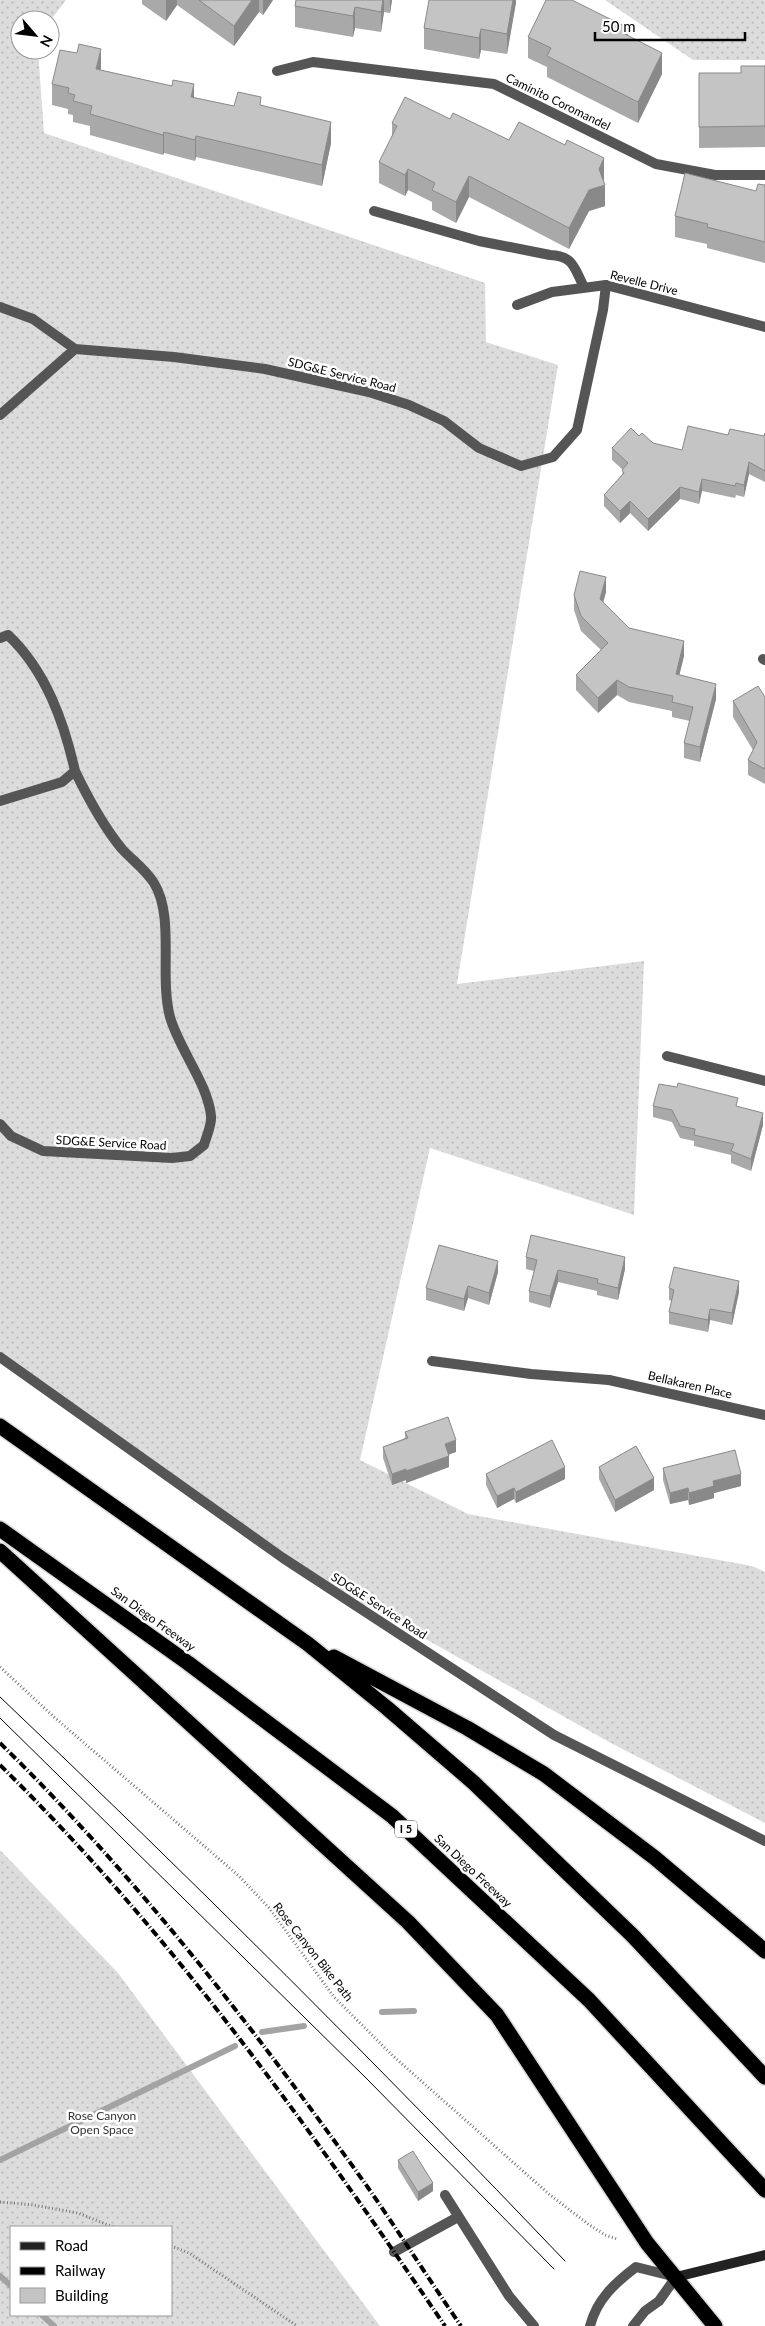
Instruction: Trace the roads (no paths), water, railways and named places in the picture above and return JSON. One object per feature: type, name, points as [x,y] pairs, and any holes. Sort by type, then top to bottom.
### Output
[{"type":"highway","points":[[0,1426],[308,1644],[387,1708],[481,1790],[634,1936],[765,2077]]},
{"type":"highway","name":"San Diego Freeway","points":[[0,1529],[188,1662],[392,1816],[589,2000],[763,2188]]},
{"type":"highway","points":[[0,1552],[408,1922],[497,2015],[648,2243],[715,2326]]},
{"type":"highway","points":[[308,1644],[387,1683],[544,1774],[655,1858],[765,1951]]},
{"type":"main road","points":[[676,2277],[765,2255]]},
{"type":"street","name":"Caminito Coromandel","points":[[277,71],[313,62],[494,84],[656,164],[715,175],[765,176]]},
{"type":"street","points":[[374,211],[479,241],[550,256],[562,256],[571,260],[584,287]]},
{"type":"street","name":"Revelle Drive","points":[[517,305],[552,292],[606,285],[765,327]]},
{"type":"street","name":"SDG&E Service Road","points":[[75,349],[174,357],[265,369],[369,392],[409,405],[444,421],[479,448],[522,466],[553,457],[577,430],[603,310],[606,285]]},
{"type":"street","points":[[0,307],[33,319],[75,349],[0,415]]},
{"type":"street","name":"SDG&E Service Road","points":[[0,627],[4,637],[38,670],[65,729],[75,771],[91,804],[121,848],[154,882],[165,914],[164,987],[171,1018],[186,1057],[199,1080],[211,1117],[204,1145],[190,1156],[172,1158],[43,1151],[11,1136],[0,1124]]},
{"type":"street","points":[[0,801],[62,782],[75,771]]},
{"type":"street","points":[[667,1056],[765,1081]]},
{"type":"street","name":"SDG&E Service Road","points":[[0,1357],[283,1558],[554,1735],[765,1841]]},
{"type":"street","name":"Bellakaren Place","points":[[432,1361],[530,1374],[608,1380],[765,1415]]},
{"type":"street","points":[[445,2195],[509,2296],[534,2326]]},
{"type":"street","points":[[394,2252],[458,2217]]},
{"type":"street","points":[[590,2326],[604,2295],[615,2283],[636,2267],[676,2277],[659,2301],[645,2311],[633,2326]]},
{"type":"waterway","points":[[382,2012],[414,2011]]},
{"type":"waterway","points":[[262,2032],[304,2026]]},
{"type":"waterway","points":[[0,2160],[235,2046]]},
{"type":"waterway","points":[[0,2276],[10,2285]]},
{"type":"waterway","points":[[43,2316],[54,2326]]},
{"type":"tram line","points":[[0,1697],[144,1835],[286,1976],[565,2261]]},
{"type":"tram line","points":[[0,1718],[366,2078],[554,2269]]},
{"type":"railway","points":[[0,1743],[99,1846],[146,1899],[236,2010],[364,2182],[461,2326]]},
{"type":"railway","points":[[0,1765],[123,1896],[181,1965],[290,2106],[445,2326]]},
{"type":"park label","name":"Rose Canyon Open Space","points":[[102,2123]]}]
